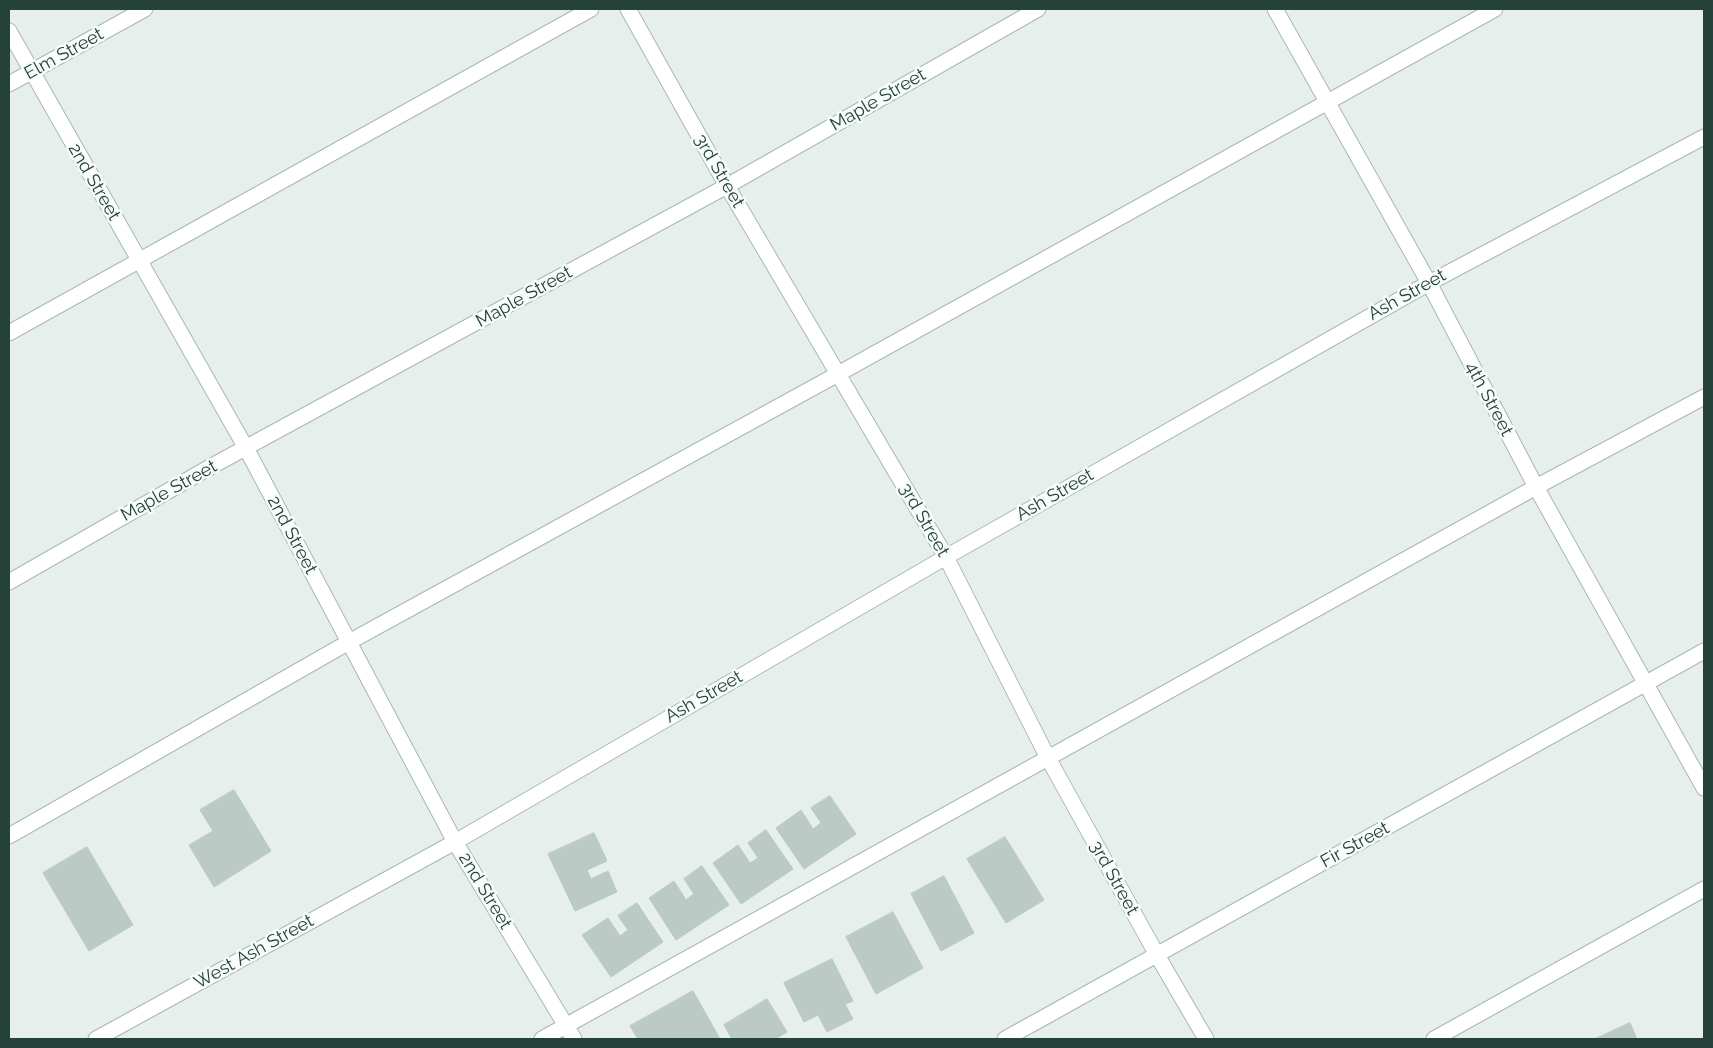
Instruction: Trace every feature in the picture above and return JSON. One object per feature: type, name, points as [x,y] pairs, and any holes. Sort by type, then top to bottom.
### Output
[{"type":"street","name":"Elm Street","points":[[9,84],[145,9]]},
{"type":"street","points":[[9,333],[591,9]]},
{"type":"street","name":"3rd Street","points":[[628,9],[727,186],[946,556],[1048,758],[1157,955],[1206,1039]]},
{"type":"street","name":"Maple Street","points":[[9,582],[246,448],[727,186],[1038,9]]},
{"type":"street","name":"4th Street","points":[[1275,9],[1429,283],[1536,487],[1704,788]]},
{"type":"street","points":[[9,836],[349,642],[838,374],[1495,9]]},
{"type":"street","name":"2nd Street","points":[[9,31],[246,448],[455,842],[574,1039]]},
{"type":"street","name":"Ash Street","points":[[412,865],[455,842],[946,556],[1429,283],[1704,137]]},
{"type":"street","points":[[542,1039],[1536,487],[1704,397]]},
{"type":"street","name":"Fir Street","points":[[1005,1039],[1704,651]]},
{"type":"street","name":"West Ash Street","points":[[96,1039],[412,865]]},
{"type":"street","points":[[1434,1039],[1704,888]]},
{"type":"building","points":[[234,790],[271,851],[214,887],[189,845],[213,831],[200,810]]},
{"type":"building","points":[[830,796],[856,834],[804,869],[776,828],[801,810],[813,829],[821,823],[811,808]]},
{"type":"building","points":[[766,830],[793,869],[741,904],[713,863],[738,845],[750,863],[758,858],[748,843]]},
{"type":"building","points":[[594,833],[607,861],[587,870],[591,879],[608,871],[617,892],[575,911],[548,854]]},
{"type":"building","points":[[1005,837],[1044,900],[1006,923],[967,859]]},
{"type":"building","points":[[87,847],[133,925],[89,951],[43,873]]},
{"type":"building","points":[[702,866],[729,905],[676,940],[649,898],[674,881],[686,900],[694,894],[684,879]]},
{"type":"building","points":[[944,876],[974,933],[941,951],[911,894]]},
{"type":"building","points":[[637,903],[663,942],[611,977],[582,935],[608,918],[620,936],[628,930],[618,916]]},
{"type":"building","points":[[893,912],[923,968],[876,994],[846,937]]},
{"type":"building","points":[[832,959],[853,1001],[845,1004],[853,1019],[827,1032],[818,1015],[804,1022],[784,983]]},
{"type":"building","points":[[693,991],[720,1039],[638,1039],[630,1026]]},
{"type":"building","points":[[767,999],[787,1032],[775,1039],[732,1039],[724,1025]]},
{"type":"building","points":[[1630,1023],[1637,1039],[1595,1039]]}]
